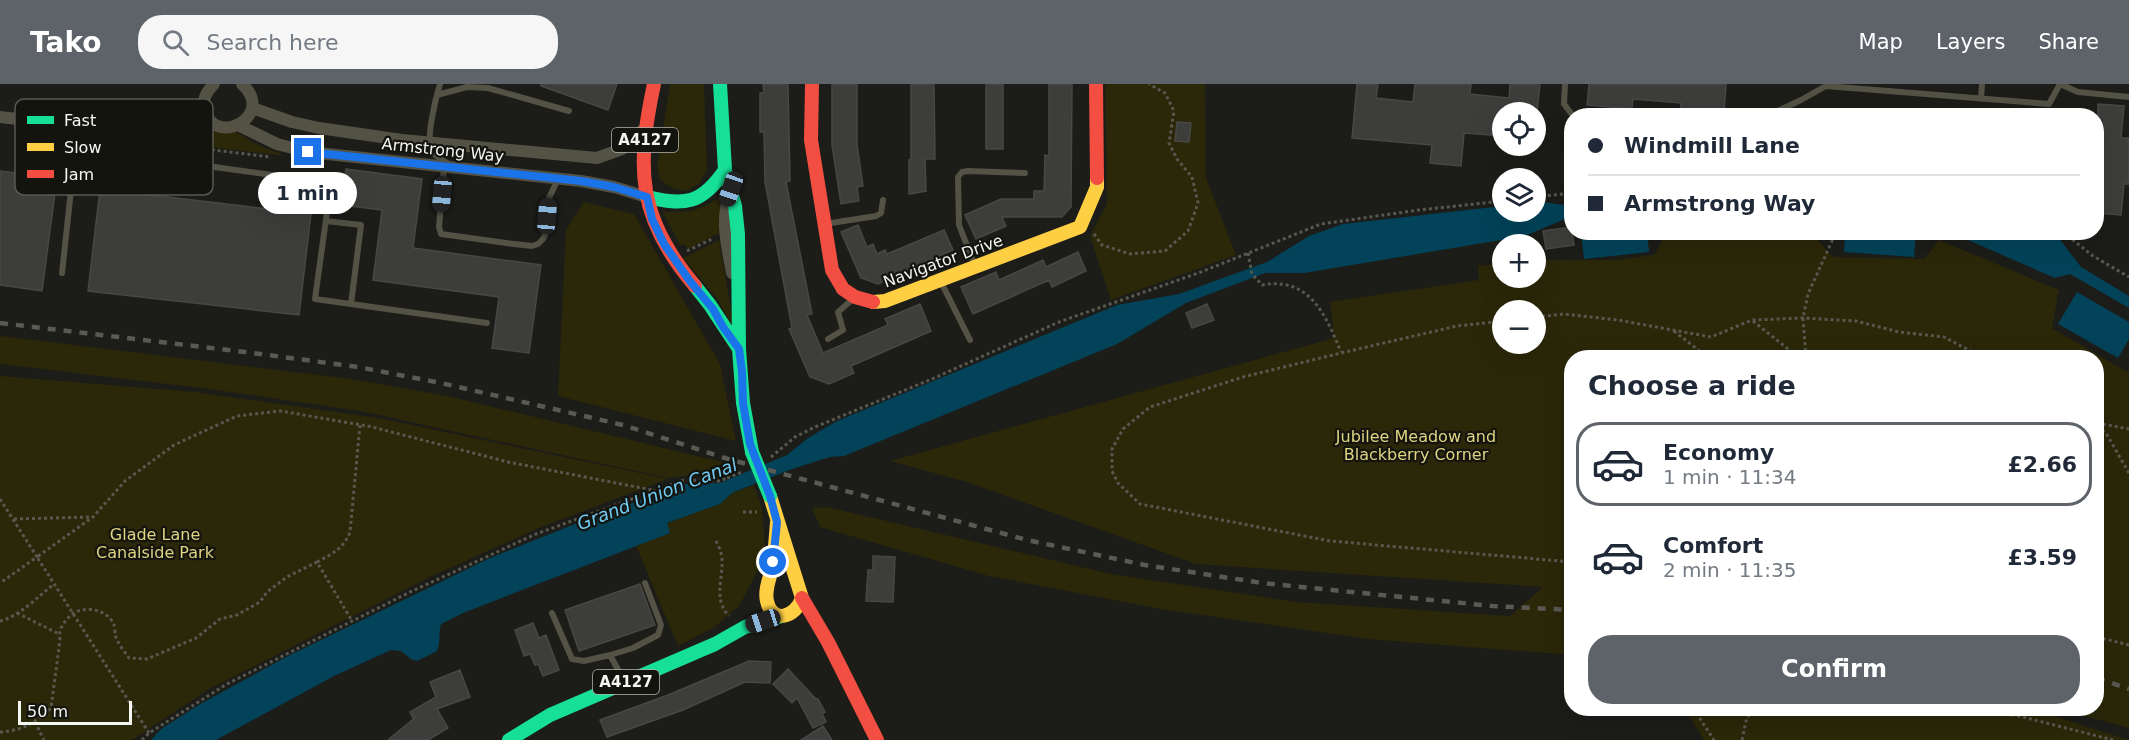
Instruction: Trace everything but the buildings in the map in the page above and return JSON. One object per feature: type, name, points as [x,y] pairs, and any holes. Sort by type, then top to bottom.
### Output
[{"type":"main road","name":"A4127","points":[[654,84],[645,128],[644,180],[652,219],[667,249],[709,303],[739,349]]},
{"type":"main road","name":"A4127","points":[[720,84],[725,170],[731,189],[738,234],[739,349],[743,403],[752,453],[770,496],[801,593]]},
{"type":"main road","points":[[812,84],[812,140],[832,270],[843,289],[855,297]]},
{"type":"main road","points":[[1083,220],[1097,187],[1095,84]]},
{"type":"main road","points":[[647,197],[671,203],[688,203],[700,197],[717,183],[725,170]]},
{"type":"main road","name":"Navigator Drive","points":[[855,297],[870,302],[885,301],[1080,227],[1083,220]]},
{"type":"main road","name":"A4127","points":[[745,627],[768,596],[777,522]]},
{"type":"main road","points":[[828,642],[787,615],[773,612],[768,596],[774,584],[783,581],[792,583],[801,593],[828,642],[878,740]]},
{"type":"main road","points":[[787,615],[799,609],[801,593]]},
{"type":"main road","name":"A4127","points":[[509,740],[550,715],[715,644],[745,627],[787,615]]},
{"type":"street","points":[[205,99],[213,84]]},
{"type":"street","points":[[238,125],[245,121],[252,108],[250,94],[242,84]]},
{"type":"street","name":"Armstrong Way","points":[[252,108],[292,122],[319,128],[429,142],[597,158],[622,149],[645,128]]},
{"type":"street","points":[[0,117],[15,119]]},
{"type":"street","name":"Armstrong Way","points":[[213,121],[231,128],[238,125],[277,144],[308,152],[558,179],[614,187],[647,197]]},
{"type":"lane","points":[[440,84],[436,95],[429,142],[433,153],[449,167],[439,227],[441,234],[532,246],[543,239],[546,233],[549,198],[558,179]]},
{"type":"lane","points":[[1565,84],[1564,104],[1567,108]]},
{"type":"lane","points":[[1981,99],[1982,84]]},
{"type":"lane","points":[[1784,108],[1826,85],[2049,104],[2060,84],[2078,92],[2129,97]]},
{"type":"lane","points":[[436,95],[467,87],[488,88],[569,111]]},
{"type":"lane","points":[[213,167],[331,183],[315,299],[487,323]]},
{"type":"lane","points":[[975,266],[959,225],[958,177],[962,172],[968,171],[1025,173]]},
{"type":"lane","points":[[62,273],[70,195]]},
{"type":"lane","points":[[825,224],[876,216],[881,213],[883,200]]},
{"type":"lane","points":[[326,221],[362,225],[351,304]]},
{"type":"lane","points":[[940,280],[970,340]]},
{"type":"lane","points":[[828,339],[843,330],[838,312],[855,297]]},
{"type":"lane","points":[[552,613],[572,659],[584,661],[633,648],[658,635],[661,625],[645,583]]},
{"type":"lane","points":[[610,655],[625,682]]},
{"type":"path","points":[[1083,220],[1102,245],[1130,254],[1165,250],[1188,231],[1198,203],[1191,177],[1168,143],[1174,111],[1165,93],[1149,84]]},
{"type":"path","points":[[213,150],[278,157]]},
{"type":"path","points":[[1546,196],[1564,194]]},
{"type":"path","points":[[770,457],[795,437],[815,427],[932,379],[1059,322],[1201,273],[1321,224],[1492,202]]},
{"type":"path","points":[[680,249],[684,252],[718,236]]},
{"type":"path","points":[[1805,350],[1803,318],[1808,294],[1832,240]]},
{"type":"path","points":[[2073,240],[2093,256],[2129,277]]},
{"type":"path","points":[[1248,253],[1252,274],[1262,285],[1292,286],[1312,298],[1328,320],[1341,353]]},
{"type":"path","points":[[1546,317],[1564,314],[1618,320],[1711,337],[1752,320],[1803,318],[1856,321],[1899,332],[1944,337],[1969,350]]},
{"type":"path","points":[[1752,320],[1789,350]]},
{"type":"path","points":[[1492,322],[1456,326],[1244,377],[1150,407],[1123,429],[1112,449],[1112,471],[1118,483],[1140,504],[1330,541],[1564,561]]},
{"type":"path","points":[[1672,330],[1698,350]]},
{"type":"path","points":[[0,583],[93,517],[125,481],[174,445],[237,417],[280,411],[360,425],[508,462],[652,490]]},
{"type":"path","points":[[0,732],[18,731],[35,722],[51,708],[60,640],[58,634],[63,623],[73,613],[88,609],[106,614],[114,625],[115,634],[129,658],[147,659],[196,638],[220,620],[237,615],[260,602],[267,592],[287,577],[334,553],[346,541],[350,532],[360,425]]},
{"type":"path","points":[[2104,426],[2129,429]]},
{"type":"path","points":[[2104,431],[2129,473]]},
{"type":"path","points":[[142,740],[149,733],[227,684],[352,621],[536,534],[684,480],[720,481],[727,478]]},
{"type":"path","points":[[0,499],[149,733]]},
{"type":"path","points":[[743,513],[765,511]]},
{"type":"path","points":[[13,519],[93,517]]},
{"type":"path","points":[[716,541],[722,558],[720,601],[727,614],[745,627]]},
{"type":"path","points":[[317,562],[352,621]]},
{"type":"path","points":[[0,621],[6,620],[54,584]]},
{"type":"path","points":[[16,613],[58,634]]},
{"type":"path","points":[[2104,639],[2129,645]]},
{"type":"path","points":[[1698,716],[1714,740]]},
{"type":"path","points":[[1742,740],[1747,716]]},
{"type":"path","points":[[2018,716],[2114,740]]},
{"type":"path","points":[[35,722],[44,740]]},
{"type":"green space","points":[[670,84],[704,84],[707,170],[699,184],[686,191],[672,188],[660,180],[657,167]]},
{"type":"green space","points":[[1105,84],[1205,84],[1206,178],[1236,255],[1111,300],[1090,236],[1107,204]]},
{"type":"green space","points":[[213,129],[231,129],[256,144],[286,156],[213,147]]},
{"type":"green space","points":[[720,196],[721,232],[688,249],[684,244],[680,245],[662,211],[693,210]]},
{"type":"green space","points":[[584,202],[634,214],[720,364],[736,441],[558,396],[566,230]]},
{"type":"green space","points":[[719,240],[733,321],[730,323],[718,300],[683,258]]},
{"type":"green space","name":"Jubilee Meadow and Blackberry Corner","points":[[1663,240],[1818,240],[1833,257],[1924,259],[1939,240],[2059,290],[2052,328],[2090,350],[1564,350],[1564,654],[1368,639],[1161,609],[989,576],[820,527],[812,508],[827,507],[1111,574],[1297,602],[1510,616],[1543,587],[1196,564],[967,482],[890,461],[1334,338],[1330,302],[1479,280],[1478,266],[1492,264],[1492,288],[1546,288],[1546,260],[1617,260],[1654,255]]},
{"type":"green space","points":[[0,336],[352,379],[447,396],[735,465],[714,473],[668,478],[360,411],[209,389],[0,364]]},
{"type":"green space","name":"Jubilee Meadow and Blackberry Corner","points":[[2104,358],[2129,373],[2129,728],[2085,716],[2104,716]]},
{"type":"green space","name":"Glade Lane Canalside Park","points":[[0,376],[195,392],[379,418],[668,479],[539,528],[432,576],[209,689],[132,740],[0,740]]},
{"type":"green space","points":[[754,485],[762,509],[765,547],[756,574],[739,606],[713,628],[678,646],[636,546],[670,533],[667,523],[720,504],[732,493]]},
{"type":"green space","points":[[1689,716],[2054,716],[2129,740],[1704,740]]},
{"type":"water","points":[[1546,202],[1564,205],[1564,219],[1530,234],[1492,234],[1492,242],[1304,273],[1265,273],[1186,303],[1117,344],[844,456],[830,457],[789,470],[732,493],[720,504],[667,523],[670,533],[463,613],[441,624],[437,651],[417,661],[401,651],[391,650],[334,676],[216,740],[151,740],[161,729],[202,703],[286,657],[490,558],[685,484],[720,483],[787,455],[808,438],[837,421],[1117,305],[1179,294],[1267,262],[1309,236],[1343,224],[1492,207],[1492,222],[1546,222]]},
{"type":"water","points":[[1582,240],[1648,240],[1649,252],[1584,259]]},
{"type":"water","points":[[1845,240],[1915,240],[1914,257],[1844,252]]},
{"type":"water","points":[[1968,240],[2060,240],[2081,267],[2129,296],[2129,308],[2070,274],[2055,278]]},
{"type":"water","points":[[2077,292],[2129,322],[2129,339],[2118,358],[2058,324]]},
{"type":"railway","points":[[0,323],[358,367],[441,383],[623,425],[728,459],[1027,540],[1145,565],[1262,583],[1492,606],[1564,610]]},
{"type":"railway","points":[[2104,680],[2129,689]]},
{"type":"traffic: fast","points":[[720,84],[725,170],[735,206],[738,234],[739,349],[743,403],[752,452]]},
{"type":"traffic: fast","points":[[647,197],[672,201],[692,200],[708,190],[725,170]]},
{"type":"traffic: fast","points":[[695,286],[739,349]]},
{"type":"traffic: fast","points":[[752,452],[770,496]]},
{"type":"traffic: fast","points":[[509,740],[550,715],[715,644],[745,627],[782,616]]},
{"type":"traffic: slow","points":[[873,302],[885,301],[1080,227],[1097,187],[1097,178]]},
{"type":"traffic: slow","points":[[770,496],[802,598],[795,610],[784,616],[779,616],[770,609],[766,596],[773,564],[777,522]]},
{"type":"traffic: jam","points":[[654,84],[645,141],[646,191],[662,238],[695,286]]},
{"type":"traffic: jam","points":[[812,84],[811,140],[832,270],[843,289],[855,297],[873,302]]},
{"type":"traffic: jam","points":[[1096,84],[1097,178]]},
{"type":"traffic: jam","points":[[802,598],[828,642],[877,740]]},
{"type":"route","points":[[308,152],[581,181],[614,187],[647,197],[652,219],[676,264],[705,298],[739,349],[743,403],[750,444],[770,496],[777,522],[773,562]]},
{"type":"water label","name":"Grand Union Canal","points":[[657,494]]}]
